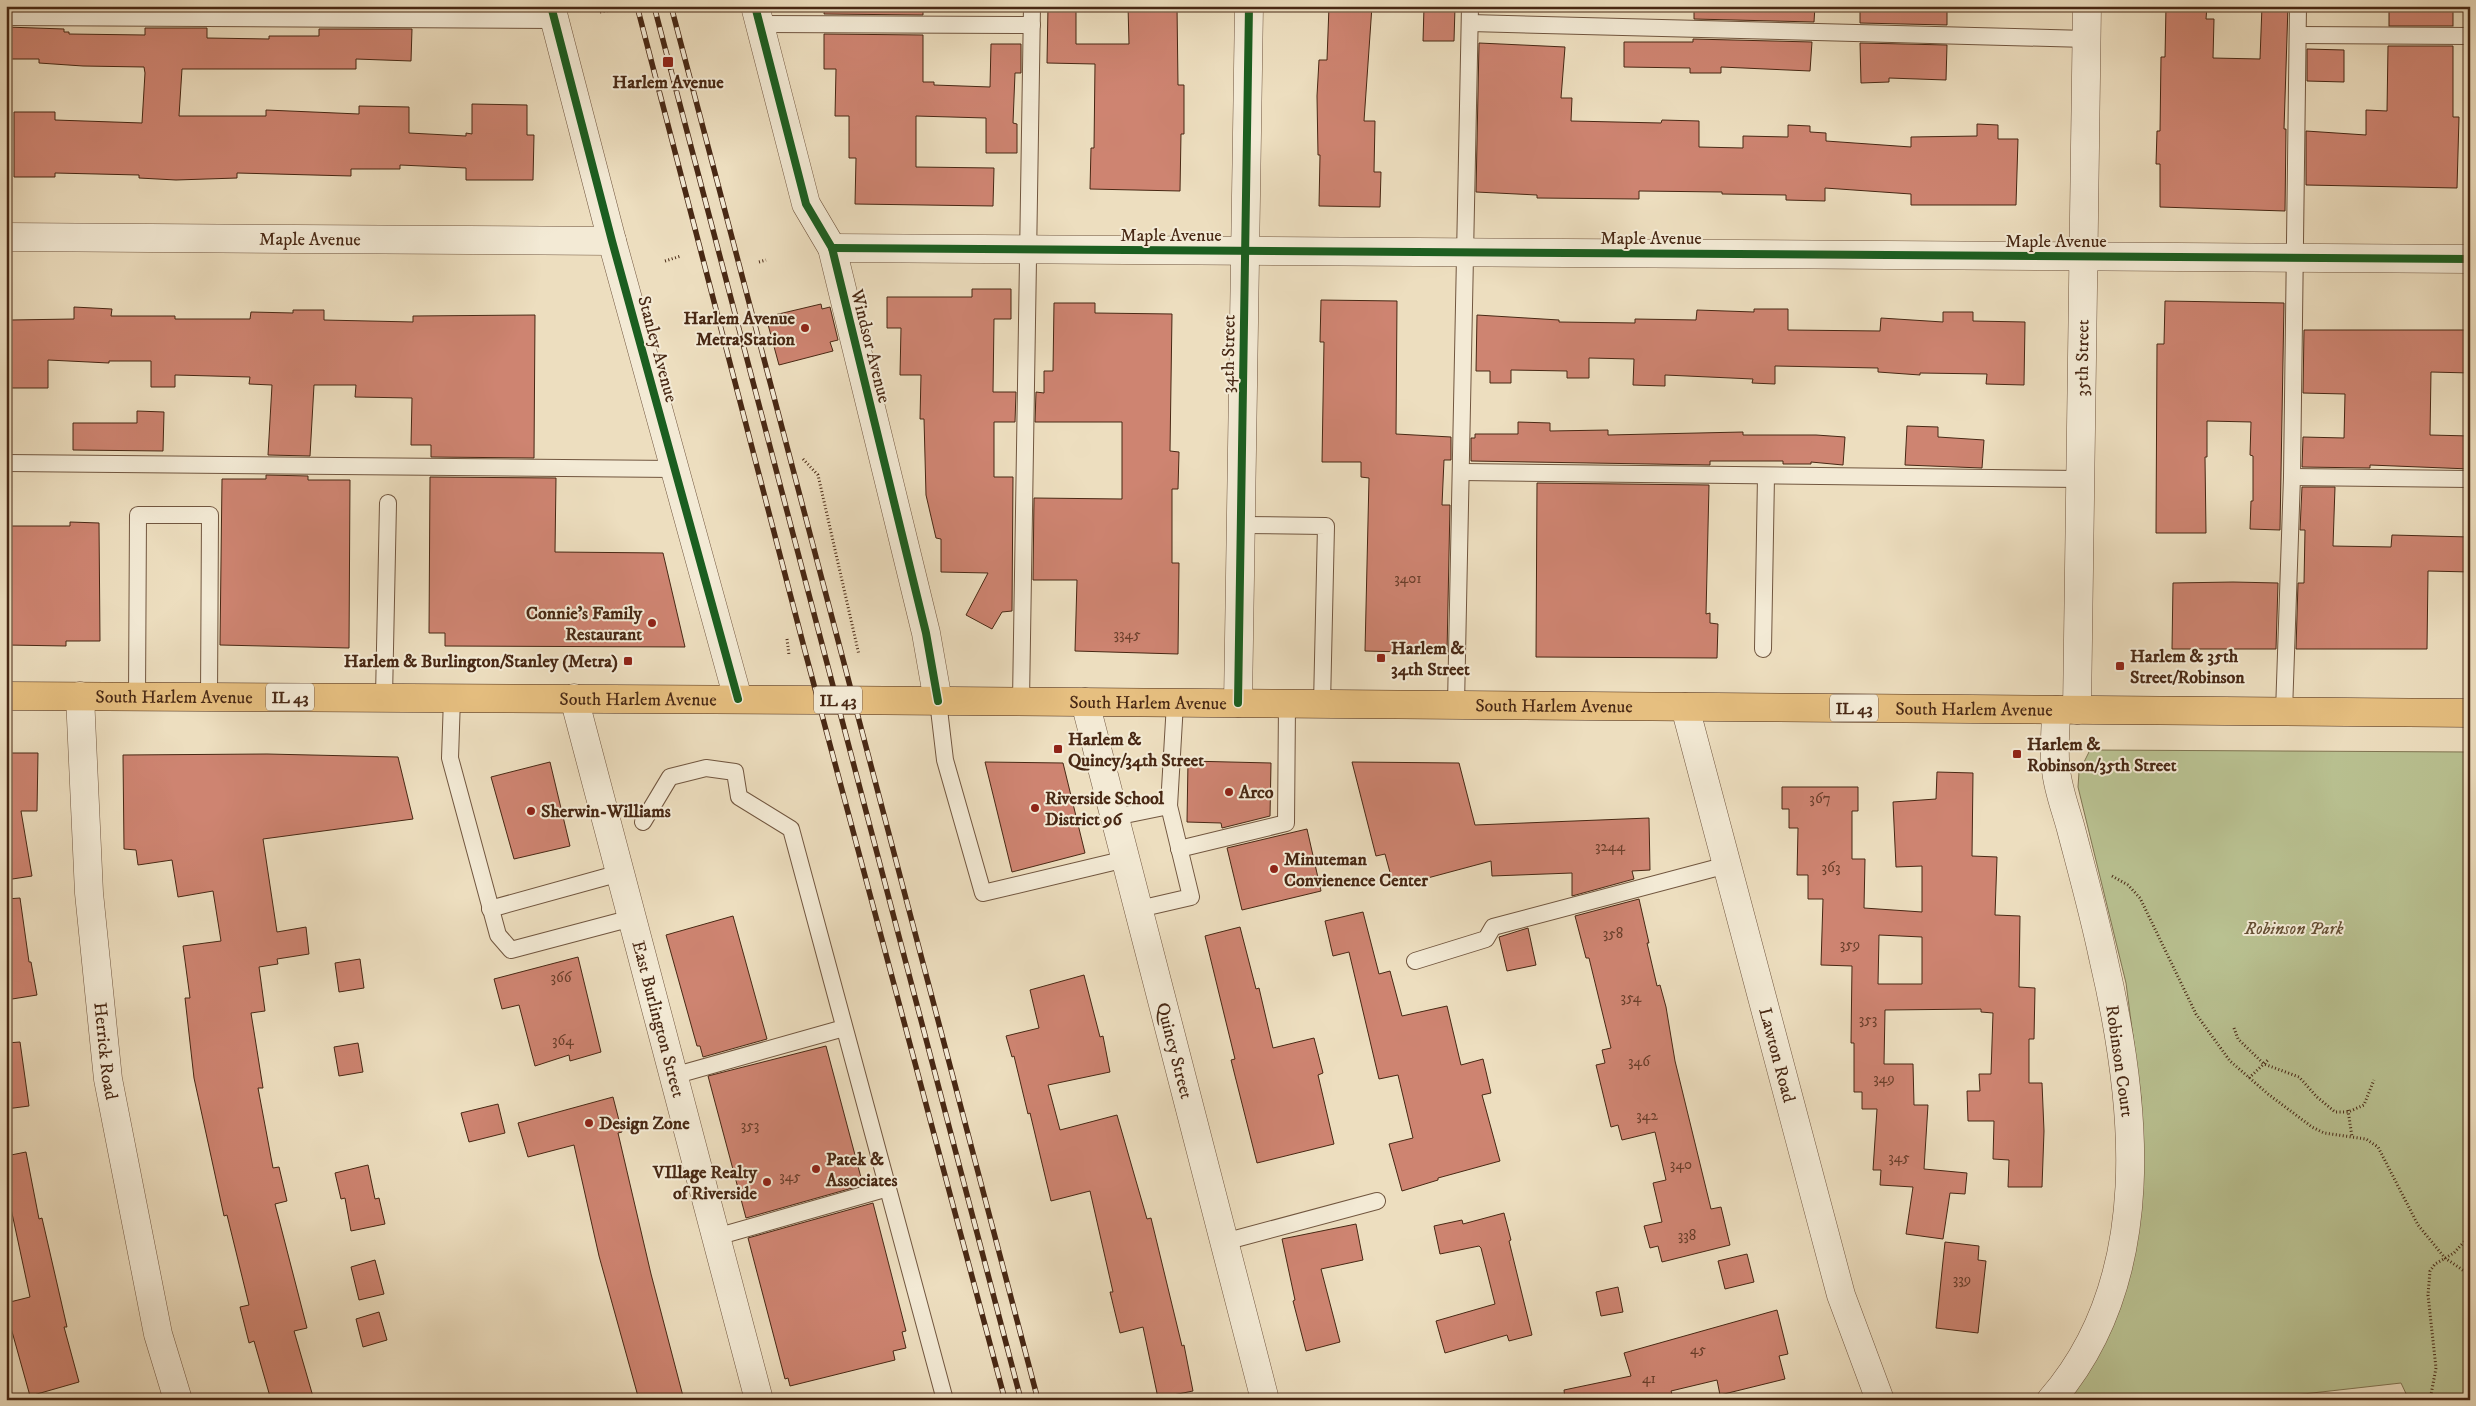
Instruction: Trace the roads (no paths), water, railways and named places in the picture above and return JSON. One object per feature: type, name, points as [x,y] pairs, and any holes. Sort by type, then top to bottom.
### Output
[{"type":"main road","name":"South Harlem Avenue","points":[[6,696],[738,699],[2470,713]]},
{"type":"street","name":"34th Street","points":[[1238,703],[1249,6]]},
{"type":"street","name":"35th Street","points":[[2066,710],[2080,479],[2087,6]]},
{"type":"street","name":"Stanley Avenue","points":[[553,13],[612,241],[738,699]]},
{"type":"street","name":"Windsor Avenue","points":[[757,15],[806,204],[832,248],[926,632],[938,701]]},
{"type":"street","name":"Maple Avenue","points":[[6,237],[612,241]]},
{"type":"street","name":"Maple Avenue","points":[[832,248],[2470,259]]},
{"type":"street","name":"Herrick Road","points":[[80,696],[90,893],[108,1080],[158,1334],[178,1400]]},
{"type":"street","name":"East Burlington Street","points":[[574,698],[759,1400]]},
{"type":"street","name":"Quincy Street","points":[[1085,702],[1265,1400]]},
{"type":"street","name":"Lawton Road","points":[[1685,707],[1841,1295],[1880,1400]]},
{"type":"street","name":"Robinson Court","points":[[2052,1400],[2073,1374],[2089,1347],[2113,1286],[2128,1216],[2132,1162],[2116,1015],[2085,882],[2056,770],[2066,710]]},
{"type":"lane","points":[[1021,702],[1032,6]]},
{"type":"lane","points":[[1456,705],[1470,6]]},
{"type":"lane","points":[[2284,712],[2292,478],[2298,6]]},
{"type":"lane","points":[[6,17],[553,13]]},
{"type":"lane","points":[[757,15],[1032,24]]},
{"type":"lane","points":[[1470,24],[2087,39]]},
{"type":"lane","points":[[2298,35],[2470,36]]},
{"type":"lane","points":[[6,463],[675,469]]},
{"type":"lane","points":[[1461,472],[2080,479]]},
{"type":"lane","points":[[1763,649],[1766,476]]},
{"type":"lane","points":[[2292,478],[2470,479]]},
{"type":"lane","points":[[384,697],[388,503]]},
{"type":"lane","points":[[137,697],[138,515],[210,515],[209,697]]},
{"type":"lane","points":[[1240,525],[1326,526],[1322,704]]},
{"type":"lane","points":[[452,698],[450,758],[498,936],[511,950],[632,918]]},
{"type":"lane","points":[[938,701],[945,760],[983,893],[1126,859]]},
{"type":"lane","points":[[1139,909],[1190,897],[1168,806],[1175,703]]},
{"type":"lane","points":[[1179,849],[1286,822],[1287,704]]},
{"type":"lane","points":[[643,822],[670,777],[706,768],[734,772],[739,797],[791,829],[945,1400]]},
{"type":"lane","points":[[1115,817],[1168,806]]},
{"type":"lane","points":[[1416,961],[1486,939],[1494,927],[1727,865]]},
{"type":"lane","points":[[490,909],[620,874]]},
{"type":"lane","points":[[673,1076],[844,1028]]},
{"type":"lane","points":[[716,1238],[888,1188]]},
{"type":"lane","points":[[1224,1242],[1377,1201]]},
{"type":"railway","points":[[637,6],[806,655],[1005,1400]]},
{"type":"railway","points":[[654,6],[1021,1400]]},
{"type":"railway","points":[[671,6],[1038,1400]]},
{"type":"place","name":"Harlem Avenue","points":[[668,62]]},
{"type":"place","name":"Harlem Avenue Metra Station","points":[[805,328]]},
{"type":"place","name":"Connie's Family Restaurant","points":[[652,623]]},
{"type":"place","name":"Harlem & 34th Street","points":[[1381,658]]},
{"type":"place","name":"Harlem & Burlington/Stanley (Metra)","points":[[628,661]]},
{"type":"place","name":"Harlem & 35th Street/Robinson","points":[[2120,666]]},
{"type":"place","name":"Harlem & Quincy/34th Street","points":[[1058,749]]},
{"type":"place","name":"Harlem & Robinson/35th Street","points":[[2017,754]]},
{"type":"place","name":"Arco","points":[[1229,792]]},
{"type":"place","name":"Riverside School District 96","points":[[1035,808]]},
{"type":"place","name":"Sherwin-Williams","points":[[531,811]]},
{"type":"place","name":"Minuteman Convienence Center","points":[[1274,869]]},
{"type":"place","name":"Design Zone","points":[[589,1123]]},
{"type":"place","name":"Patek & Associates","points":[[816,1169]]},
{"type":"place","name":"VIllage Realty of Riverside","points":[[767,1182]]},
{"type":"park label","name":"Robinson Park","points":[[2294,928]]}]
